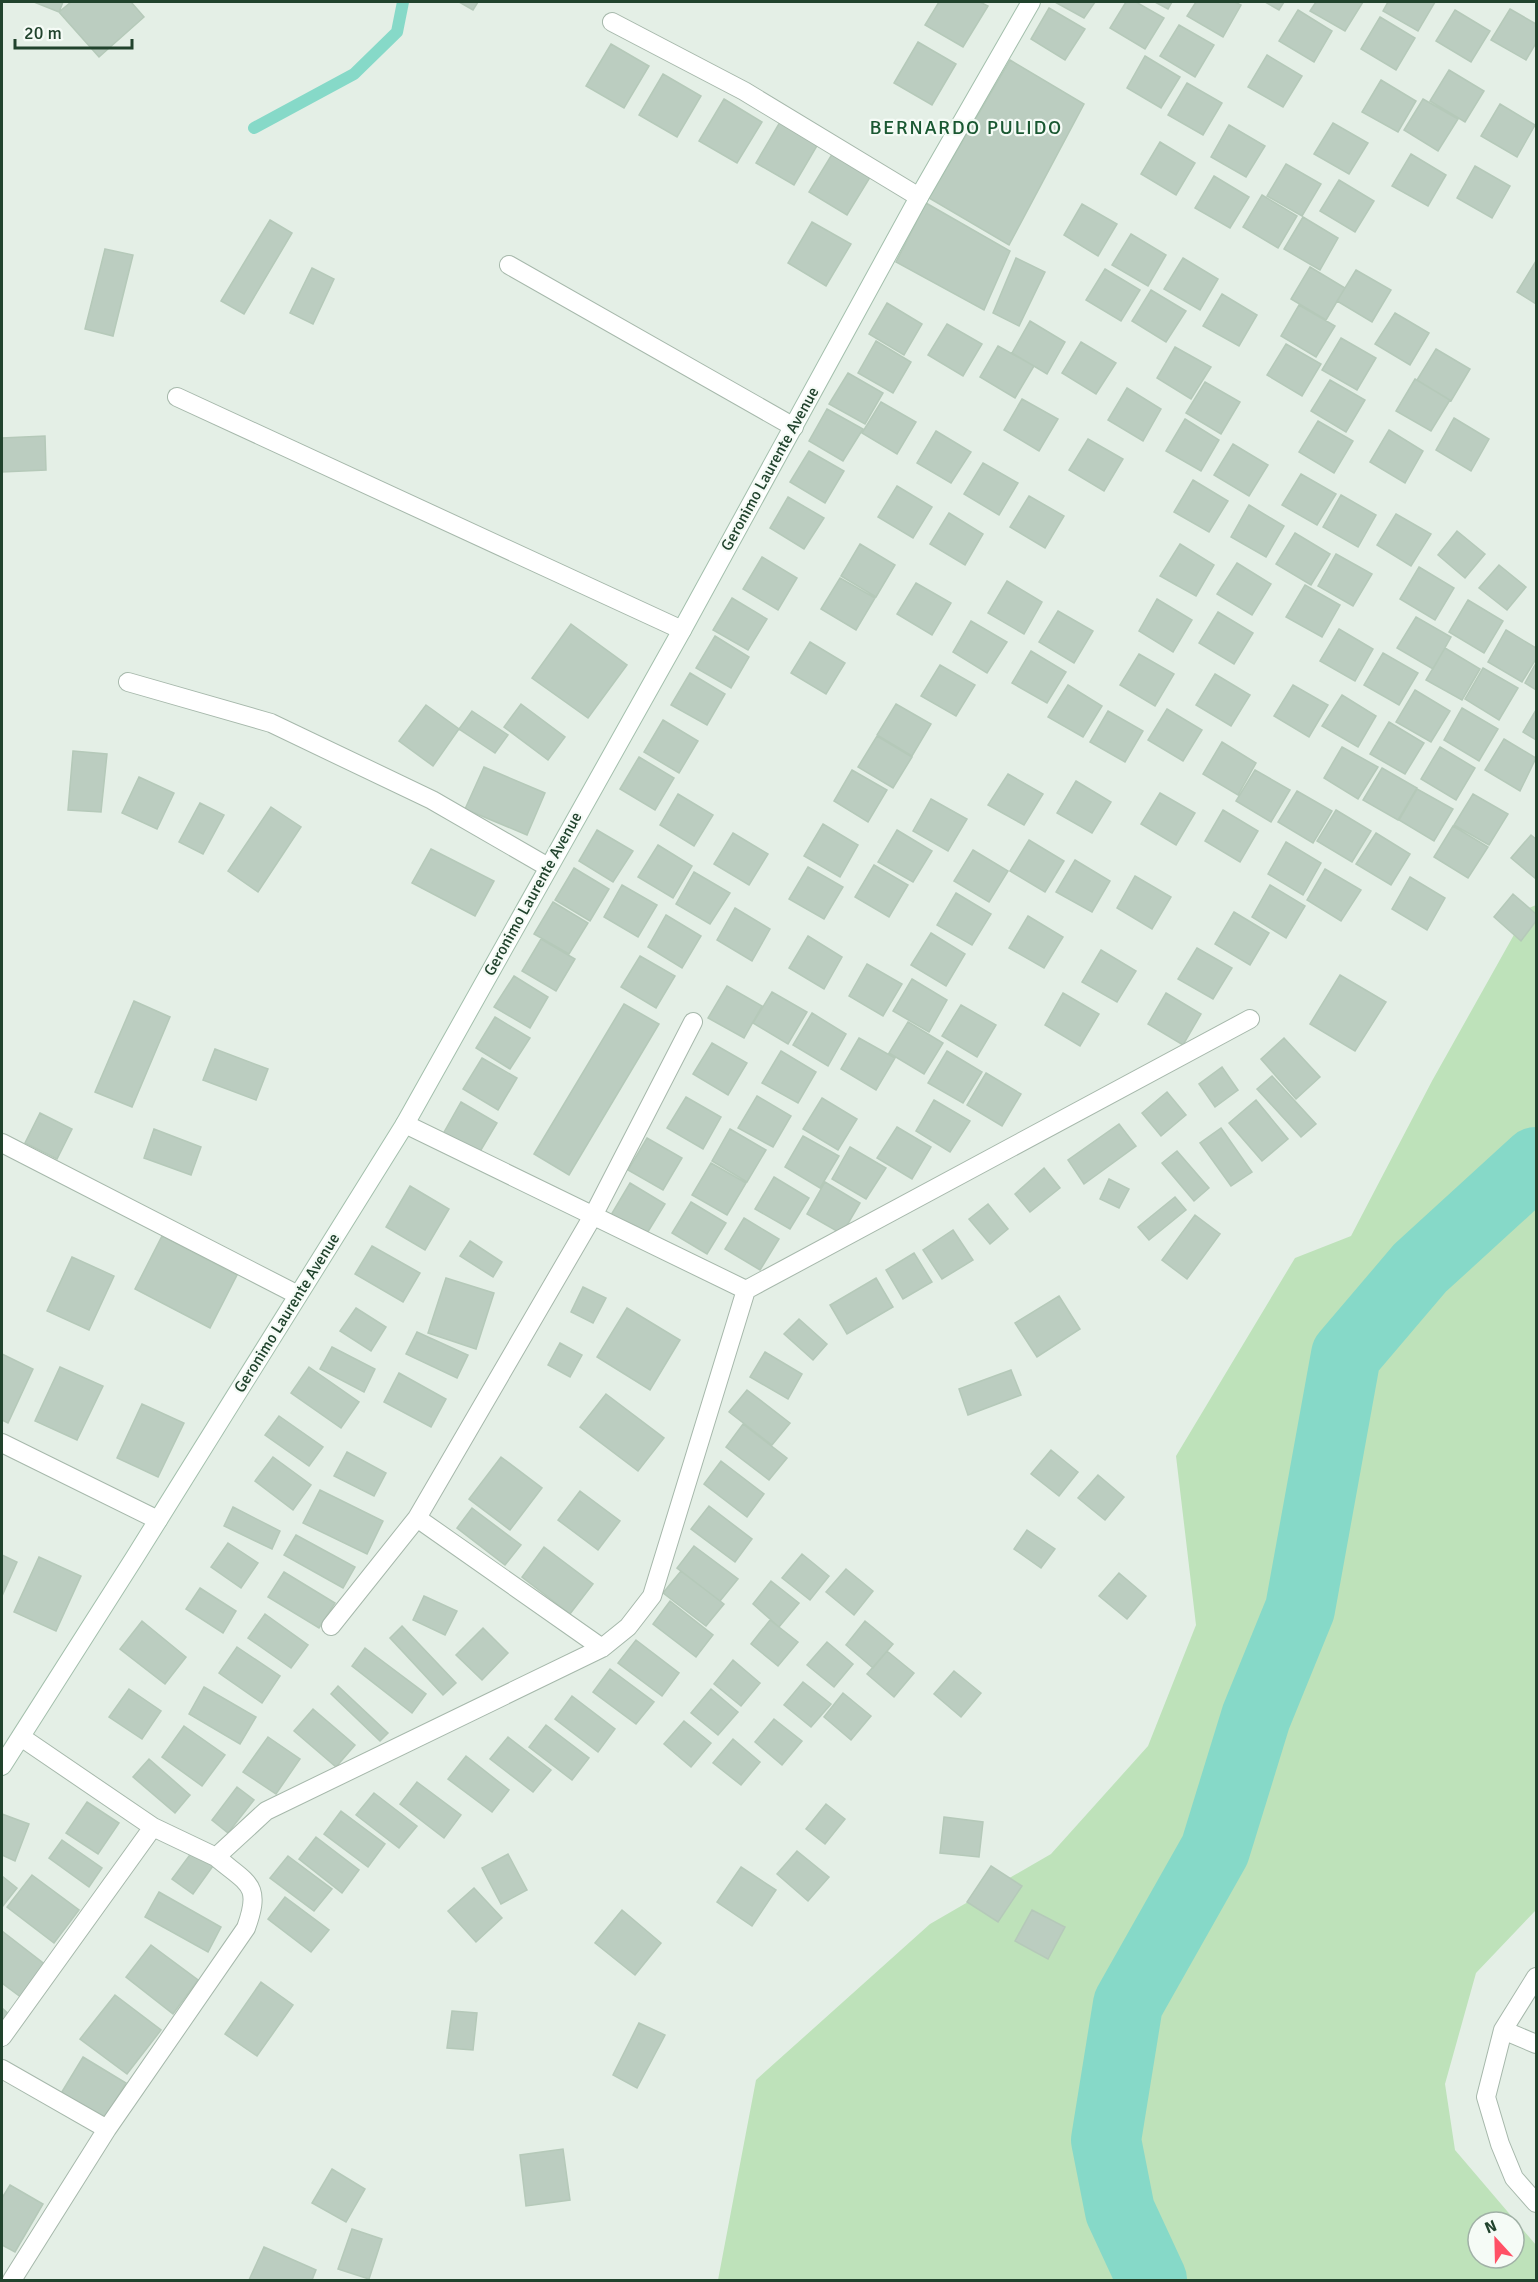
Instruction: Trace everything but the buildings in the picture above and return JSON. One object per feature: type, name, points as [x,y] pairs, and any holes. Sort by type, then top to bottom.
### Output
[{"type":"street","name":"Geronimo Laurente Avenue","points":[[3,1761],[21,1737],[158,1520],[405,1124],[682,630],[919,197],[1031,2]]},
{"type":"street","points":[[612,22],[744,91],[919,197]]},
{"type":"street","points":[[509,265],[794,427]]},
{"type":"street","points":[[177,397],[682,630]]},
{"type":"street","points":[[128,682],[271,723],[432,800],[548,867]]},
{"type":"street","points":[[216,1857],[266,1810],[602,1647],[628,1627],[652,1596],[746,1290],[1250,1019]]},
{"type":"street","points":[[331,1626],[417,1518],[594,1214],[693,1022]]},
{"type":"street","points":[[405,1124],[594,1214],[746,1290]]},
{"type":"street","points":[[2,1143],[298,1295]]},
{"type":"street","points":[[2,1443],[158,1520]]},
{"type":"street","points":[[417,1518],[602,1647]]},
{"type":"street","points":[[12,2280],[107,2129],[246,1928],[254,1905],[250,1886],[216,1857],[153,1827],[21,1737]]},
{"type":"street","points":[[2,2037],[153,1827]]},
{"type":"street","points":[[1536,1977],[1503,2030],[1486,2097],[1500,2144],[1514,2178],[1536,2203]]},
{"type":"street","points":[[1503,2030],[1536,2044]]},
{"type":"street","points":[[2,2069],[107,2129]]},
{"type":"green space","points":[[1536,905],[1536,1910],[1476,1973],[1445,2084],[1455,2150],[1506,2210],[1466,2210],[1466,2270],[1526,2270],[1526,2233],[1536,2245],[1536,2280],[718,2280],[756,2080],[930,1924],[1051,1854],[1148,1746],[1196,1625],[1176,1456],[1295,1258],[1351,1236],[1432,1081],[1529,908]]},
{"type":"waterway","points":[[254,128],[354,74],[397,32],[403,2]]},
{"type":"waterway","points":[[1152,2280],[1120,2211],[1106,2140],[1128,2004],[1215,1850],[1256,1717],[1300,1609],[1346,1355],[1420,1268],[1536,1162]]},
{"type":"district","name":"BERNARDO PULIDO","points":[[966,127]]}]
